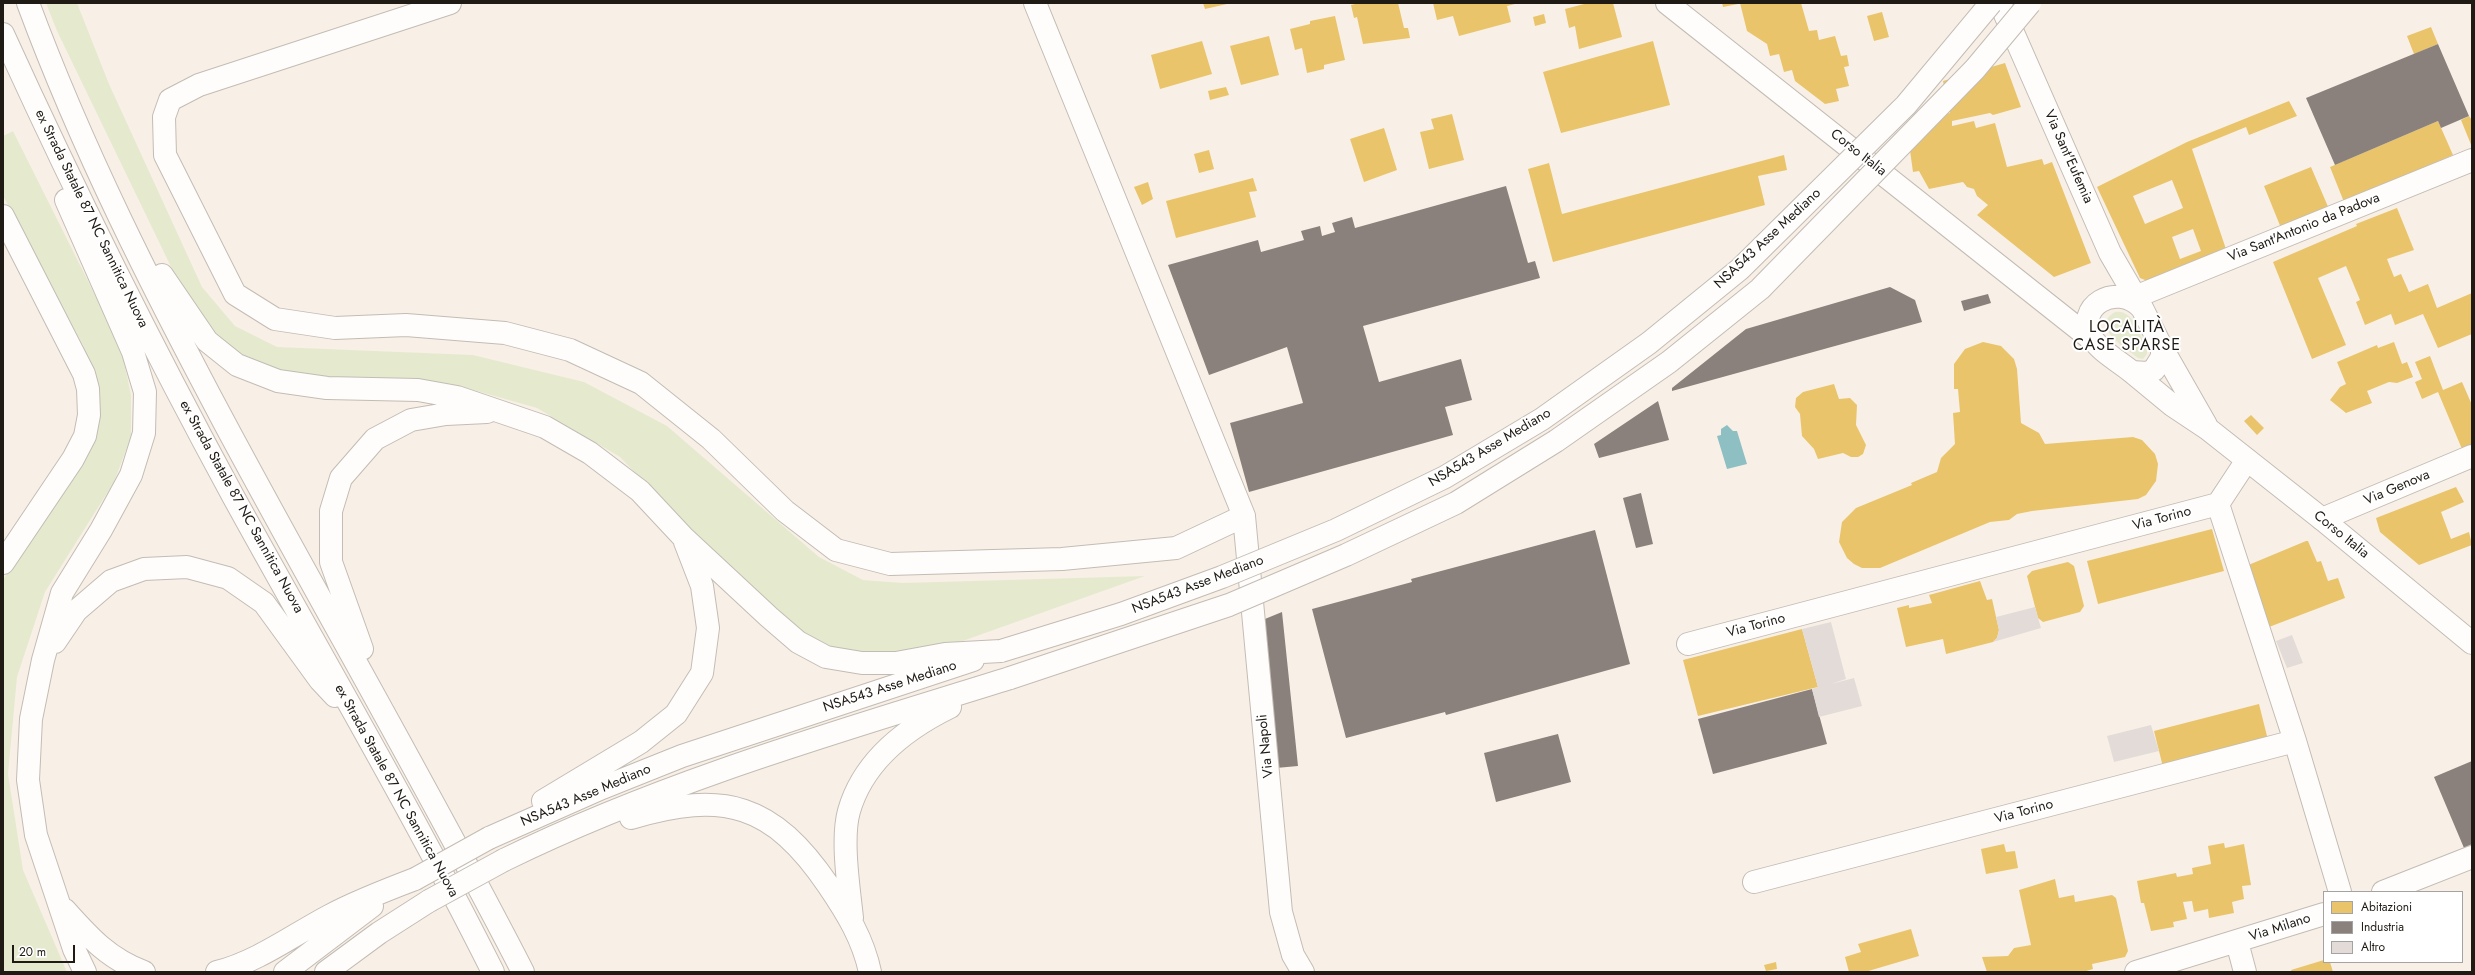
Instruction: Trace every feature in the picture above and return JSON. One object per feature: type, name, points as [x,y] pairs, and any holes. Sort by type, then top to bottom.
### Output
[{"type":"main road","name":"ex Strada Statale 87 NC Sannitica Nuova","points":[[28,3],[58,83],[118,214],[178,335],[385,714],[523,972]]},
{"type":"main road","points":[[450,3],[199,85],[170,100],[164,117],[165,155],[235,294],[275,319],[335,328],[406,325],[505,333],[570,350],[641,383],[711,439],[785,511],[836,550],[890,564],[1062,559],[1176,548],[1244,516]]},
{"type":"main road","name":"Via Napoli","points":[[1034,3],[1244,516],[1281,912],[1293,955],[1303,972]]},
{"type":"main road","name":"Corso Italia","points":[[1667,3],[2048,303],[2172,405],[2208,429],[2322,519],[2472,643]]},
{"type":"main road","name":"NSA543 Asse Mediano","points":[[285,972],[362,913],[416,878],[489,838],[602,788],[682,756],[1001,651],[1122,614],[1222,577],[1336,530],[1446,477],[1542,418],[1649,343],[1740,269],[1906,105],[1991,3]]},
{"type":"main road","name":"Via Sant'Eufemia","points":[[2000,3],[2110,253],[2139,302]]},
{"type":"main road","name":"NSA543 Asse Mediano","points":[[326,972],[379,933],[429,901],[504,860],[611,812],[690,782],[1229,605],[1346,555],[1456,503],[1556,441],[1669,362],[1760,289],[1975,69],[2030,3]]},
{"type":"main road","name":"ex Strada Statale 87 NC Sannitica Nuova","points":[[3,34],[29,91],[153,344],[233,495],[362,727],[493,972]]},
{"type":"main road","points":[[29,91],[60,186],[133,352],[144,392],[144,433],[131,475],[101,530],[62,593],[43,660],[31,719],[28,780],[36,834],[74,949],[85,972]]},
{"type":"main road","name":"Via Sant'Antonio da Padova","points":[[2139,302],[2472,160]]},
{"type":"main road","points":[[118,214],[156,265],[207,341],[237,365],[278,381],[327,388],[418,390],[457,397],[546,427],[590,453],[640,491],[683,537],[775,622],[798,642],[826,657],[862,664],[896,664],[945,654],[1001,651]]},
{"type":"main road","points":[[3,216],[84,374],[88,389],[89,415],[85,436],[73,459],[3,563]]},
{"type":"main road","points":[[2095,342],[2089,328],[2091,313],[2097,304],[2106,280],[2110,253]]},
{"type":"main road","name":"Corso Italia","points":[[2048,303],[2097,304],[2114,295],[2122,295],[2139,302],[2162,348],[2208,429]]},
{"type":"main road","points":[[2132,372],[2148,374],[2154,370],[2162,357],[2162,348]]},
{"type":"main road","points":[[385,714],[331,562],[331,511],[341,478],[375,439],[411,420],[446,414],[501,412]]},
{"type":"main road","name":"Via Genova","points":[[2322,519],[2472,456]]},
{"type":"main road","points":[[2246,460],[2218,504],[2295,741],[2340,891]]},
{"type":"main road","name":"Via Torino","points":[[1688,644],[2218,504]]},
{"type":"main road","points":[[489,838],[548,797],[641,742],[676,714],[702,673],[708,628],[702,586],[683,537]]},
{"type":"main road","points":[[43,660],[76,611],[111,582],[144,569],[187,567],[228,578],[264,603],[320,680],[362,727]]},
{"type":"main road","points":[[870,972],[853,922],[846,855],[848,812],[866,773],[891,744],[930,717],[1010,678]]},
{"type":"main road","name":"Via Torino","points":[[1754,882],[2295,741]]},
{"type":"main road","points":[[537,844],[659,810],[696,804],[735,808],[769,821],[796,844],[821,875],[853,922]]},
{"type":"main road","points":[[2386,891],[2472,857]]},
{"type":"main road","points":[[218,972],[231,969],[263,953],[367,896],[416,878]]},
{"type":"main road","points":[[59,903],[94,942],[124,964],[144,972]]},
{"type":"main road","name":"Via Milano","points":[[2136,972],[2323,914]]},
{"type":"main road","points":[[345,972],[379,933]]},
{"type":"main road","name":"Via Milano","points":[[2237,942],[2245,972]]},
{"type":"green space","points":[[46,3],[77,3],[109,84],[202,287],[235,326],[277,347],[473,355],[584,382],[667,426],[819,557],[863,580],[903,583],[1145,576],[943,648],[880,656],[832,650],[779,622],[620,457],[537,408],[452,384],[329,378],[265,370],[225,347],[188,302],[57,31]]},
{"type":"green space","points":[[13,131],[121,347],[131,395],[131,437],[114,482],[45,592],[17,677],[8,774],[23,870],[67,972],[3,972],[3,580],[19,552],[76,474],[94,432],[94,379],[83,345],[3,196],[3,136]]},
{"type":"green space","points":[[2115,312],[2122,312],[2127,315],[2136,325],[2147,350],[2147,354],[2143,359],[2138,358],[2119,343],[2108,331],[2106,324],[2108,318]]},
{"type":"water","points":[[1727,425],[1733,431],[1737,431],[1747,464],[1727,469],[1717,436],[1721,435],[1721,429]]},
{"type":"building: Abitazioni","points":[[1203,3],[1227,3],[1227,4],[1205,9]]},
{"type":"building: Abitazioni","points":[[1359,3],[1398,3],[1404,28],[1408,28],[1410,38],[1363,44],[1357,17],[1354,18],[1351,5]]},
{"type":"building: Abitazioni","points":[[1433,3],[1515,4],[1507,6],[1511,22],[1459,36],[1453,16],[1437,20]]},
{"type":"building: Abitazioni","points":[[1588,3],[1613,3],[1622,37],[1579,49],[1575,26],[1569,28],[1565,9]]},
{"type":"building: Abitazioni","points":[[1722,3],[1738,3],[1738,4],[1723,7]]},
{"type":"building: Abitazioni","points":[[1740,3],[1801,3],[1809,31],[1817,30],[1819,40],[1835,36],[1841,56],[1847,55],[1849,66],[1844,67],[1849,86],[1836,89],[1839,101],[1825,104],[1795,81],[1792,70],[1784,72],[1779,54],[1770,56],[1767,44],[1747,31]]},
{"type":"building: Abitazioni","points":[[1882,12],[1889,37],[1874,41],[1867,16]]},
{"type":"building: Abitazioni","points":[[1544,14],[1546,23],[1535,26],[1533,17]]},
{"type":"building: Abitazioni","points":[[1335,16],[1345,60],[1324,65],[1324,69],[1307,73],[1302,48],[1295,50],[1290,29],[1310,24],[1310,21]]},
{"type":"building: Abitazioni","points":[[2431,27],[2438,44],[2414,54],[2407,36]]},
{"type":"building: Abitazioni","points":[[1269,36],[1279,75],[1241,85],[1230,46]]},
{"type":"building: Abitazioni","points":[[1202,41],[1212,74],[1160,89],[1151,55]]},
{"type":"building: Abitazioni","points":[[1653,41],[1670,105],[1561,133],[1543,72]]},
{"type":"building: Abitazioni","points":[[2005,63],[2021,107],[1993,115],[1990,113],[1952,121],[1952,126],[1974,121],[1976,128],[1995,123],[2007,167],[2042,159],[2044,165],[2052,162],[2091,263],[2054,277],[1977,215],[1988,205],[1977,196],[1974,189],[1967,187],[1963,182],[1929,189],[1919,171],[1913,172],[1906,122],[1950,113],[1943,81]]},
{"type":"building: Abitazioni","points":[[1226,87],[1229,95],[1210,100],[1208,91]]},
{"type":"building: Abitazioni","points":[[2289,101],[2297,116],[2249,135],[2246,127],[2192,149],[2227,252],[2150,282],[2140,278],[2097,187],[2187,142]],"holes":[[[2172,180],[2183,208],[2145,224],[2133,196]],[[2193,229],[2201,251],[2180,259],[2172,237]]]},
{"type":"building: Abitazioni","points":[[1452,114],[1464,160],[1429,169],[1420,132],[1434,129],[1431,119]]},
{"type":"building: Abitazioni","points":[[2469,116],[2472,120],[2472,147],[2461,120]]},
{"type":"building: Abitazioni","points":[[2438,121],[2453,155],[2344,202],[2330,167]]},
{"type":"building: Abitazioni","points":[[1384,128],[1397,170],[1364,182],[1350,139]]},
{"type":"building: Abitazioni","points":[[1209,150],[1214,169],[1199,173],[1194,154]]},
{"type":"building: Abitazioni","points":[[1784,155],[1787,170],[1758,176],[1765,205],[1553,262],[1528,169],[1549,163],[1562,214]]},
{"type":"building: Abitazioni","points":[[2311,167],[2329,209],[2281,228],[2264,186]]},
{"type":"building: Abitazioni","points":[[1253,178],[1257,191],[1249,192],[1256,217],[1176,238],[1166,201]]},
{"type":"building: Abitazioni","points":[[1148,182],[1153,199],[1142,205],[1134,187]]},
{"type":"building: Abitazioni","points":[[2397,208],[2414,250],[2387,259],[2394,277],[2401,274],[2409,292],[2428,284],[2437,308],[2472,293],[2472,334],[2438,348],[2423,314],[2395,325],[2391,314],[2365,325],[2356,302],[2360,300],[2346,266],[2318,278],[2346,345],[2312,359],[2273,262],[2357,226],[2356,224]]},
{"type":"building: Abitazioni","points":[[1983,342],[2001,346],[2014,359],[2017,369],[2021,423],[2039,433],[2045,444],[2133,437],[2142,440],[2155,454],[2158,464],[2156,481],[2146,495],[2138,499],[2017,514],[2009,520],[1990,522],[1880,568],[1862,568],[1854,564],[1847,558],[1839,542],[1842,522],[1856,508],[1912,485],[1911,483],[1937,472],[1941,458],[1955,444],[1953,413],[1960,412],[1958,389],[1954,389],[1954,364],[1965,349]]},
{"type":"building: Abitazioni","points":[[2394,342],[2402,364],[2407,362],[2413,377],[2397,383],[2389,382],[2367,391],[2372,403],[2346,413],[2330,400],[2340,387],[2346,384],[2337,362],[2377,345],[2378,348]]},
{"type":"building: Abitazioni","points":[[2430,356],[2443,390],[2462,382],[2472,405],[2472,445],[2462,449],[2438,392],[2422,399],[2415,382],[2422,379],[2415,362]]},
{"type":"building: Abitazioni","points":[[1834,384],[1839,399],[1850,398],[1857,405],[1856,425],[1866,445],[1863,454],[1858,457],[1851,457],[1843,453],[1818,459],[1814,449],[1802,436],[1800,414],[1795,407],[1796,398],[1803,392]]},
{"type":"building: Abitazioni","points":[[2251,415],[2264,428],[2257,435],[2244,421]]},
{"type":"building: Abitazioni","points":[[2456,487],[2464,502],[2441,512],[2451,539],[2469,532],[2472,545],[2419,565],[2380,532],[2376,518]]},
{"type":"building: Abitazioni","points":[[2212,529],[2224,571],[2098,604],[2087,561]]},
{"type":"building: Abitazioni","points":[[2308,541],[2317,562],[2321,561],[2328,581],[2338,578],[2345,598],[2269,627],[2246,566]]},
{"type":"building: Abitazioni","points":[[2068,562],[2074,566],[2084,606],[2080,612],[2043,622],[2038,618],[2027,576],[2032,571]]},
{"type":"building: Abitazioni","points":[[1980,581],[1987,600],[1992,599],[1999,630],[1997,638],[1993,642],[1946,654],[1943,639],[1906,647],[1897,608],[1909,605],[1909,608],[1932,603],[1929,595]]},
{"type":"building: Abitazioni","points":[[1802,629],[1818,687],[1698,716],[1683,660]]},
{"type":"building: Abitazioni","points":[[2259,704],[2268,740],[2163,767],[2154,731]]},
{"type":"building: Abitazioni","points":[[2224,843],[2225,848],[2244,844],[2251,885],[2242,886],[2244,899],[2232,902],[2234,913],[2209,918],[2208,909],[2194,912],[2192,901],[2183,902],[2187,919],[2173,922],[2174,927],[2151,931],[2144,903],[2141,903],[2137,881],[2176,873],[2177,877],[2193,874],[2192,868],[2211,864],[2208,846]]},
{"type":"building: Abitazioni","points":[[2004,844],[2006,852],[2015,851],[2018,868],[1986,874],[1981,849]]},
{"type":"building: Abitazioni","points":[[2055,879],[2059,898],[2074,895],[2075,902],[2112,895],[2116,898],[2128,951],[2125,957],[2092,964],[2093,969],[2083,972],[1987,972],[1982,957],[2008,956],[2014,948],[2031,945],[2019,890]]},
{"type":"building: Abitazioni","points":[[1911,929],[1919,956],[1865,972],[1849,972],[1845,957],[1861,952],[1858,944]]},
{"type":"building: Abitazioni","points":[[2323,960],[2323,963],[2330,963],[2333,972],[2292,972],[2291,970]]},
{"type":"building: Abitazioni","points":[[1776,962],[1777,969],[1766,971],[1764,965]]},
{"type":"building: Industria","points":[[2438,44],[2469,116],[2441,128],[2438,121],[2335,165],[2306,98]]},
{"type":"building: Industria","points":[[1506,186],[1528,263],[1535,261],[1540,278],[1363,326],[1379,382],[1461,359],[1472,400],[1445,407],[1453,435],[1249,492],[1230,423],[1303,403],[1287,347],[1209,375],[1168,265],[1258,240],[1261,252],[1304,240],[1301,231],[1320,226],[1322,236],[1335,232],[1332,223],[1352,217],[1355,228]]},
{"type":"building: Industria","points":[[1890,287],[1915,300],[1922,322],[1672,391],[1672,388],[1746,329]]},
{"type":"building: Industria","points":[[1988,294],[1991,303],[1964,311],[1961,301]]},
{"type":"building: Industria","points":[[1658,401],[1669,440],[1599,458],[1594,444]]},
{"type":"building: Industria","points":[[1641,493],[1653,544],[1636,548],[1623,498]]},
{"type":"building: Industria","points":[[1595,530],[1630,664],[1446,715],[1445,712],[1346,738],[1312,609],[1412,582],[1411,579]]},
{"type":"building: Industria","points":[[1282,612],[1298,766],[1276,768],[1260,621]]},
{"type":"building: Industria","points":[[1812,689],[1827,744],[1713,774],[1698,719]]},
{"type":"building: Industria","points":[[1558,734],[1571,782],[1496,802],[1484,753]]},
{"type":"building: Industria","points":[[2472,761],[2472,844],[2464,848],[2434,777]]},
{"type":"building: Altro","points":[[2035,607],[2041,628],[1993,642],[1997,638],[1999,630],[1996,617]]},
{"type":"building: Altro","points":[[1831,622],[1846,679],[1831,684],[1854,678],[1862,706],[1819,717],[1812,689],[1818,687],[1802,629]]},
{"type":"building: Altro","points":[[2292,635],[2303,663],[2287,668],[2276,641]]},
{"type":"building: Altro","points":[[2151,725],[2159,751],[2114,762],[2107,736]]},
{"type":"district","name":"LOCALITÀ CASE SPARSE","points":[[2127,337]]}]
